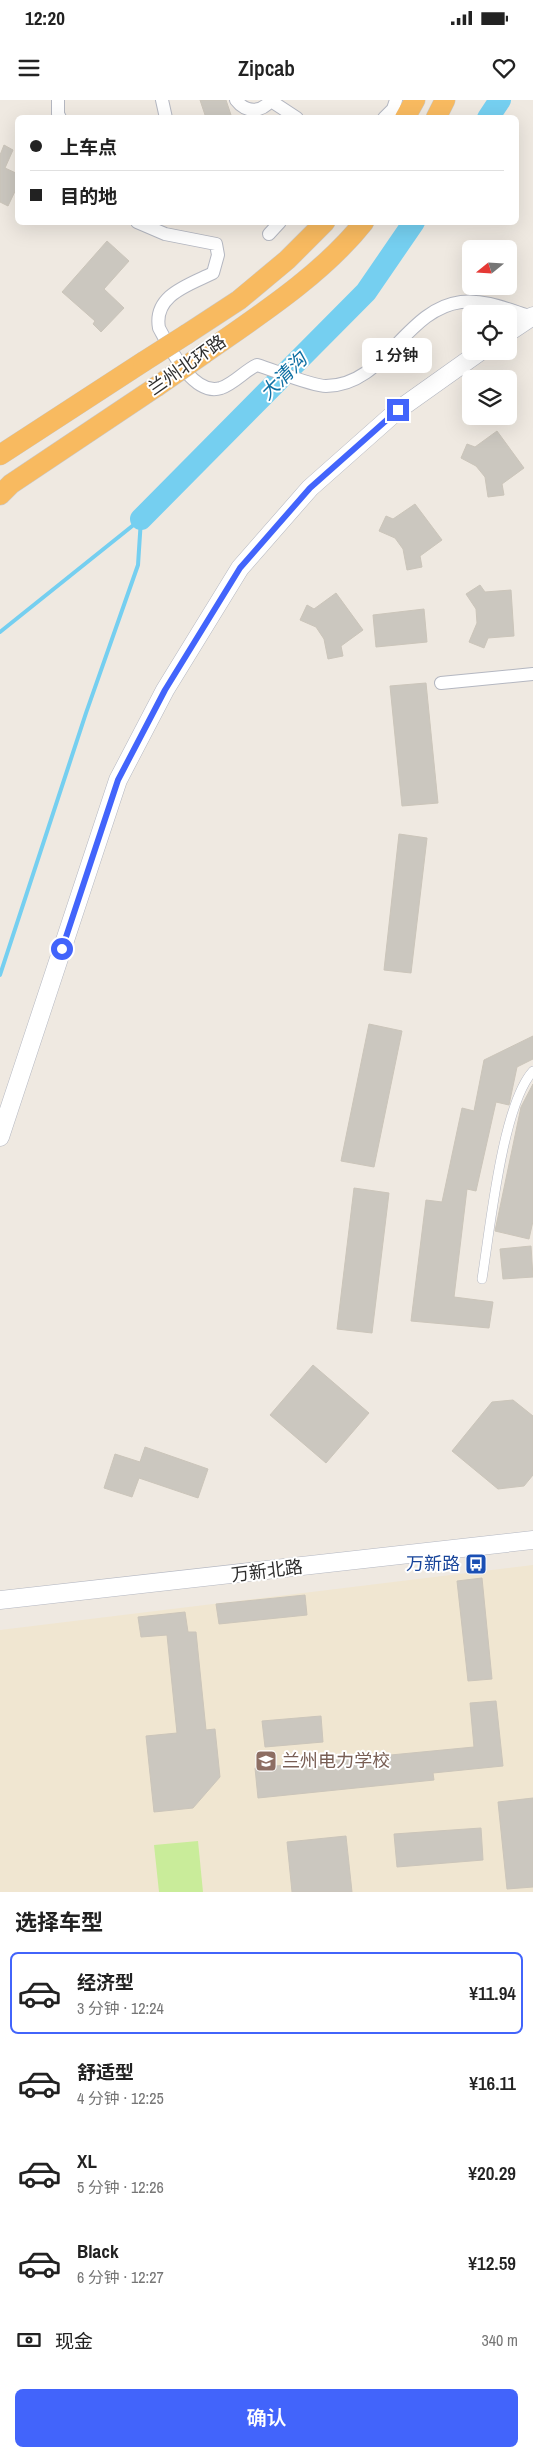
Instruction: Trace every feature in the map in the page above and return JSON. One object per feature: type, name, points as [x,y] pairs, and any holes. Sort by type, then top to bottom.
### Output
[{"type":"highway","points":[[407,115],[415,100]]},
{"type":"highway","points":[[438,115],[445,100]]},
{"type":"highway","name":"兰州北环路","points":[[0,455],[239,300],[287,260],[322,225]]},
{"type":"highway","name":"兰州北环路","points":[[0,495],[11,484],[205,353],[306,279],[353,236],[362,225]]},
{"type":"main road","points":[[517,326],[532,316]]},
{"type":"main road","points":[[0,1137],[118,780],[170,682],[240,568],[310,488],[398,410],[469,360]]},
{"type":"main road","name":"万新北路","points":[[0,1600],[533,1540]]},
{"type":"street","points":[[58,100],[58,115]]},
{"type":"street","points":[[162,100],[165,115]]},
{"type":"street","points":[[236,100],[245,114],[261,109],[271,100],[293,115]]},
{"type":"street","points":[[387,115],[396,100]]},
{"type":"street","points":[[144,225],[165,234],[216,244],[218,255],[213,273],[171,294],[159,310],[158,328],[182,368],[202,387],[217,389],[227,385],[245,370],[257,365],[324,386],[346,383],[368,371],[430,313],[450,304],[481,302],[532,316]]},
{"type":"street","points":[[269,234],[277,225]]},
{"type":"street","points":[[441,683],[533,674]]},
{"type":"street","points":[[482,1279],[508,1125],[527,1078],[533,1071]]},
{"type":"shaded area","name":"兰州电力学校","points":[[533,1565],[533,1892],[0,1892],[0,1630]]},
{"type":"green space","points":[[198,1841],[203,1892],[159,1892],[154,1845]]},
{"type":"building","points":[[200,100],[226,100],[231,115],[205,115]]},
{"type":"building","points":[[4,145],[13,150],[5,168],[15,173],[15,191],[8,206],[0,202],[0,155]]},
{"type":"building","points":[[107,241],[129,261],[104,289],[124,308],[101,332],[93,324],[95,321],[62,292]]},
{"type":"building","points":[[497,431],[524,468],[502,484],[504,495],[488,497],[485,477],[476,466],[461,458],[467,444],[475,447]]},
{"type":"building","points":[[415,504],[442,540],[420,556],[422,567],[407,570],[403,549],[395,538],[379,531],[386,516],[393,519]]},
{"type":"building","points":[[480,585],[485,592],[511,590],[514,636],[488,638],[484,648],[469,642],[477,623],[476,609],[466,594]]},
{"type":"building","points":[[336,593],[363,630],[341,646],[343,656],[328,659],[324,639],[316,627],[300,620],[307,605],[314,609]]},
{"type":"building","points":[[424,609],[427,642],[376,647],[373,615]]},
{"type":"building","points":[[426,683],[438,803],[402,806],[390,686]]},
{"type":"building","points":[[399,834],[427,838],[411,973],[384,970]]},
{"type":"building","points":[[369,1024],[402,1031],[374,1167],[341,1161]]},
{"type":"building","points":[[533,1036],[533,1059],[517,1067],[509,1105],[496,1102],[476,1191],[467,1189],[454,1297],[493,1302],[489,1328],[411,1321],[426,1200],[442,1202],[462,1108],[474,1111],[484,1060]]},
{"type":"building","points":[[533,1084],[533,1221],[529,1239],[495,1231],[521,1107]]},
{"type":"building","points":[[354,1188],[389,1193],[372,1333],[337,1329]]},
{"type":"building","points":[[531,1246],[533,1277],[503,1279],[500,1249]]},
{"type":"building","points":[[313,1365],[369,1413],[326,1463],[270,1415]]},
{"type":"building","points":[[513,1400],[533,1416],[533,1475],[524,1486],[498,1489],[452,1451],[492,1402]]},
{"type":"building","points":[[145,1447],[208,1469],[198,1498],[139,1478],[132,1497],[104,1488],[115,1454],[140,1462]]},
{"type":"building","points":[[482,1578],[492,1679],[468,1681],[457,1581]]},
{"type":"building","points":[[305,1595],[307,1615],[219,1624],[216,1604]]},
{"type":"building","points":[[185,1612],[188,1632],[196,1632],[206,1730],[215,1729],[220,1777],[193,1808],[154,1812],[146,1736],[177,1733],[167,1635],[141,1637],[138,1617]]},
{"type":"building","points":[[496,1701],[503,1766],[433,1773],[434,1780],[258,1798],[255,1768],[474,1747],[470,1703]]},
{"type":"building","points":[[321,1716],[323,1742],[265,1747],[262,1721]]},
{"type":"building","points":[[533,1798],[533,1887],[507,1889],[498,1802]]},
{"type":"building","points":[[481,1828],[483,1860],[397,1867],[394,1834]]},
{"type":"building","points":[[346,1836],[352,1892],[292,1892],[287,1842]]},
{"type":"waterway","name":"大清沟","points":[[490,115],[500,100]]},
{"type":"waterway","name":"大清沟","points":[[141,519],[366,292],[412,225]]},
{"type":"waterway","points":[[0,632],[141,519]]},
{"type":"waterway","points":[[0,975],[86,713],[138,565],[141,519]]},
{"type":"place","name":"万新路","points":[[476,1564]]},
{"type":"place","name":"兰州电力学校","points":[[266,1761]]},
{"type":"route","points":[[62,949],[118,780],[165,690],[240,568],[310,488],[398,410]]}]
